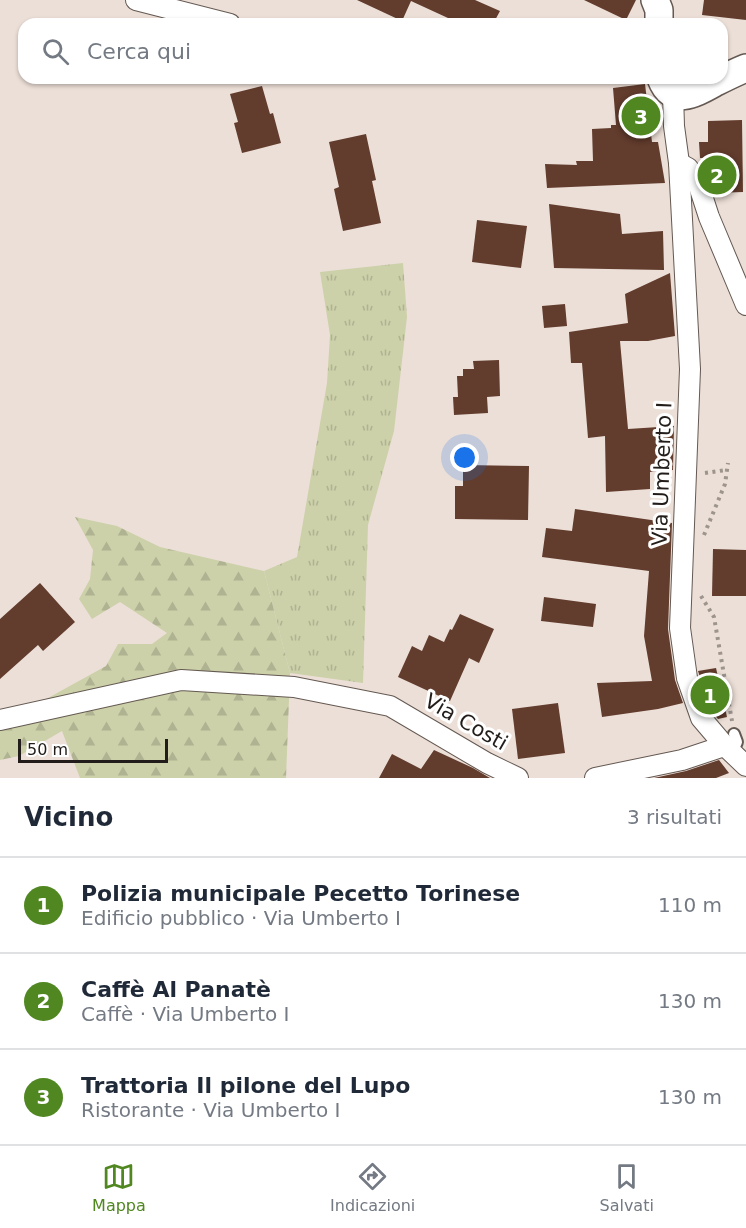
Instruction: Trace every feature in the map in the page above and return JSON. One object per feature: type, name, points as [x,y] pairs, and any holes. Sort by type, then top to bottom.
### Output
[{"type":"main road","points":[[655,0],[659,18]]},
{"type":"main road","points":[[728,77],[746,68]]},
{"type":"main road","points":[[667,86],[685,96],[715,84]]},
{"type":"street","points":[[136,0],[206,18]]},
{"type":"street","name":"Via Umberto I","points":[[667,86],[679,163],[690,369],[680,628],[687,678],[701,718],[734,749]]},
{"type":"street","points":[[679,163],[688,168],[697,180],[709,217],[746,305]]},
{"type":"street","name":"Via Costi","points":[[0,720],[181,680],[294,687],[390,706],[487,763],[518,778]]},
{"type":"street","points":[[595,778],[682,760],[721,747],[734,749]]},
{"type":"path","points":[[701,544],[725,484],[728,463]]},
{"type":"path","points":[[704,473],[726,470]]},
{"type":"path","points":[[701,587],[701,598],[714,617],[734,749]]},
{"type":"green space","points":[[403,263],[407,317],[394,431],[368,525],[363,683],[290,673],[264,571],[297,557],[327,383],[330,335],[320,272]]},
{"type":"green space","points":[[75,517],[117,526],[160,547],[264,571],[290,673],[286,778],[80,778],[62,731],[19,756],[0,760],[0,719],[48,698],[106,666],[118,644],[152,644],[167,633],[120,602],[92,619],[79,599],[90,579],[93,550]]},
{"type":"building","points":[[357,0],[475,0],[500,11],[496,18],[448,18],[411,1],[403,18],[396,18]]},
{"type":"building","points":[[584,0],[636,0],[627,18],[622,18]]},
{"type":"building","points":[[704,0],[746,0],[746,20],[702,15]]},
{"type":"building","points":[[645,84],[652,142],[658,142],[665,183],[547,188],[545,164],[577,165],[576,161],[593,161],[592,129],[611,128],[611,125],[616,125],[613,88]]},
{"type":"building","points":[[262,86],[270,114],[273,113],[281,143],[242,153],[234,123],[238,122],[230,94]]},
{"type":"building","points":[[742,120],[743,192],[714,193],[709,177],[708,158],[700,158],[699,142],[708,142],[708,121]]},
{"type":"building","points":[[366,134],[376,180],[372,181],[381,223],[343,231],[334,189],[339,187],[329,142]]},
{"type":"building","points":[[549,204],[620,214],[622,234],[663,231],[664,270],[554,268]]},
{"type":"building","points":[[477,220],[527,226],[521,268],[472,262]]},
{"type":"building","points":[[670,273],[675,336],[648,341],[620,341],[628,429],[674,426],[673,470],[650,472],[650,489],[606,492],[605,436],[588,438],[582,363],[571,363],[569,332],[628,323],[625,294]]},
{"type":"building","points":[[565,304],[567,326],[544,328],[542,306]]},
{"type":"building","points":[[499,360],[500,396],[487,397],[488,413],[454,415],[453,397],[458,397],[457,376],[463,376],[463,369],[474,369],[473,361]]},
{"type":"building","points":[[463,465],[529,466],[528,520],[455,519],[455,486],[463,486]]},
{"type":"building","points":[[575,509],[672,523],[668,629],[675,680],[683,703],[602,717],[597,683],[652,681],[644,636],[649,571],[542,557],[546,528],[572,531]]},
{"type":"building","points":[[713,549],[746,550],[746,596],[712,596]]},
{"type":"building","points":[[40,583],[75,622],[43,651],[38,645],[0,679],[0,619]]},
{"type":"building","points":[[544,597],[596,604],[593,627],[541,621]]},
{"type":"building","points":[[460,614],[494,629],[479,663],[469,658],[450,701],[398,677],[412,646],[422,651],[429,635],[444,642]]},
{"type":"building","points":[[716,668],[727,717],[718,719],[712,712],[698,671]]},
{"type":"building","points":[[558,703],[565,753],[518,759],[512,709]]},
{"type":"building","points":[[434,750],[490,778],[379,778],[392,754],[421,769]]},
{"type":"building","points":[[719,760],[729,773],[716,778],[654,778],[686,771]]},
{"type":"place","name":"Trattoria Il pilone del Lupo","points":[[641,116]]},
{"type":"place","name":"Caffè Al Panatè","points":[[717,175]]},
{"type":"place","name":"Polizia municipale Pecetto Torinese","points":[[710,695]]}]
